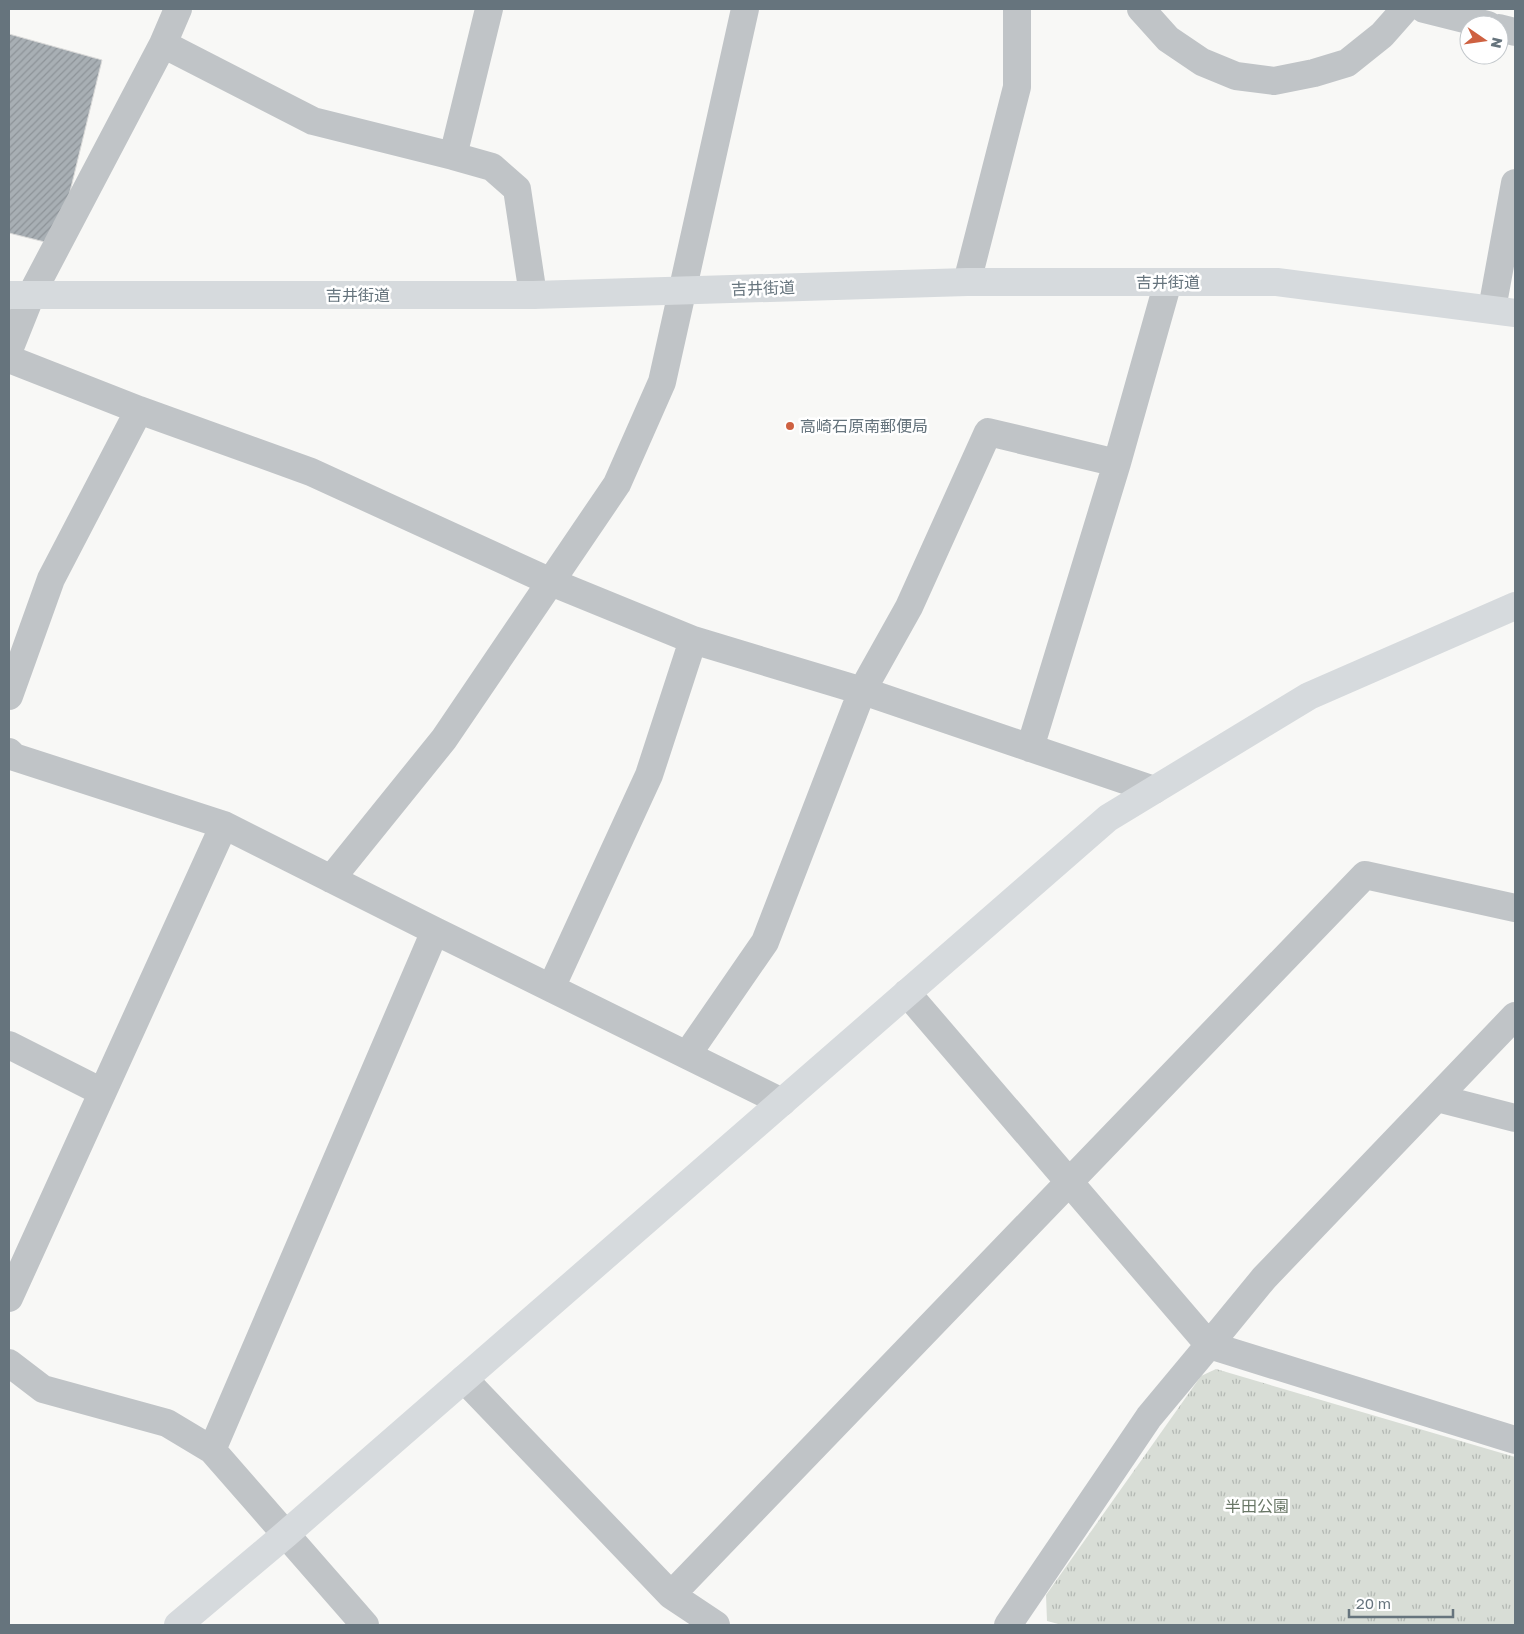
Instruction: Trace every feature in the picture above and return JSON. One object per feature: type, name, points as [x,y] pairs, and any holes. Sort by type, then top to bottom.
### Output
[{"type":"street","points":[[9,350],[20,295],[163,44],[178,9]]},
{"type":"street","points":[[453,156],[489,9]]},
{"type":"street","points":[[331,878],[444,739],[621,476],[662,382],[745,9]]},
{"type":"street","points":[[967,282],[1017,87],[1017,9]]},
{"type":"street","points":[[1141,9],[1168,39],[1202,62],[1236,76],[1274,81],[1314,73],[1347,63],[1382,35],[1405,9]]},
{"type":"street","points":[[1424,9],[1459,18]]},
{"type":"street","points":[[163,44],[313,121],[492,167],[517,189],[533,295]]},
{"type":"street","points":[[1503,311],[1515,183]]},
{"type":"street","name":"吉井街道","points":[[20,295],[533,295],[967,282],[1277,282],[1503,311]]},
{"type":"street","points":[[1030,748],[1117,463],[1168,282]]},
{"type":"street","points":[[9,360],[139,410],[310,472],[551,582],[693,640],[862,690],[1154,790]]},
{"type":"street","points":[[9,696],[51,579],[139,410]]},
{"type":"street","points":[[688,1055],[765,942],[862,690],[909,607],[988,432],[1117,463]]},
{"type":"street","points":[[178,1625],[286,1534],[1108,818],[1308,696],[1515,606]]},
{"type":"street","points":[[552,988],[650,775],[693,640]]},
{"type":"street","points":[[9,752],[14,757],[224,825],[782,1102]]},
{"type":"street","points":[[9,1298],[224,825]]},
{"type":"street","points":[[672,1595],[1365,875],[1515,908]]},
{"type":"street","points":[[212,1450],[435,931]]},
{"type":"street","points":[[907,993],[1209,1345],[1515,1440]]},
{"type":"street","points":[[1008,1625],[1149,1416],[1264,1278],[1515,1016]]},
{"type":"street","points":[[9,1045],[102,1092]]},
{"type":"street","points":[[1437,1098],[1515,1118]]},
{"type":"street","points":[[9,1363],[42,1389],[167,1423],[212,1450],[365,1625]]},
{"type":"street","points":[[464,1379],[672,1595],[716,1625]]},
{"type":"green space","name":"半田公園","points":[[1216,1369],[1515,1457],[1515,1625],[1062,1625],[1047,1621],[1046,1595],[1201,1376]]},
{"type":"building","points":[[9,34],[102,60],[57,245],[9,233]]},
{"type":"place","name":"高崎石原南郵便局","points":[[790,426]]}]
